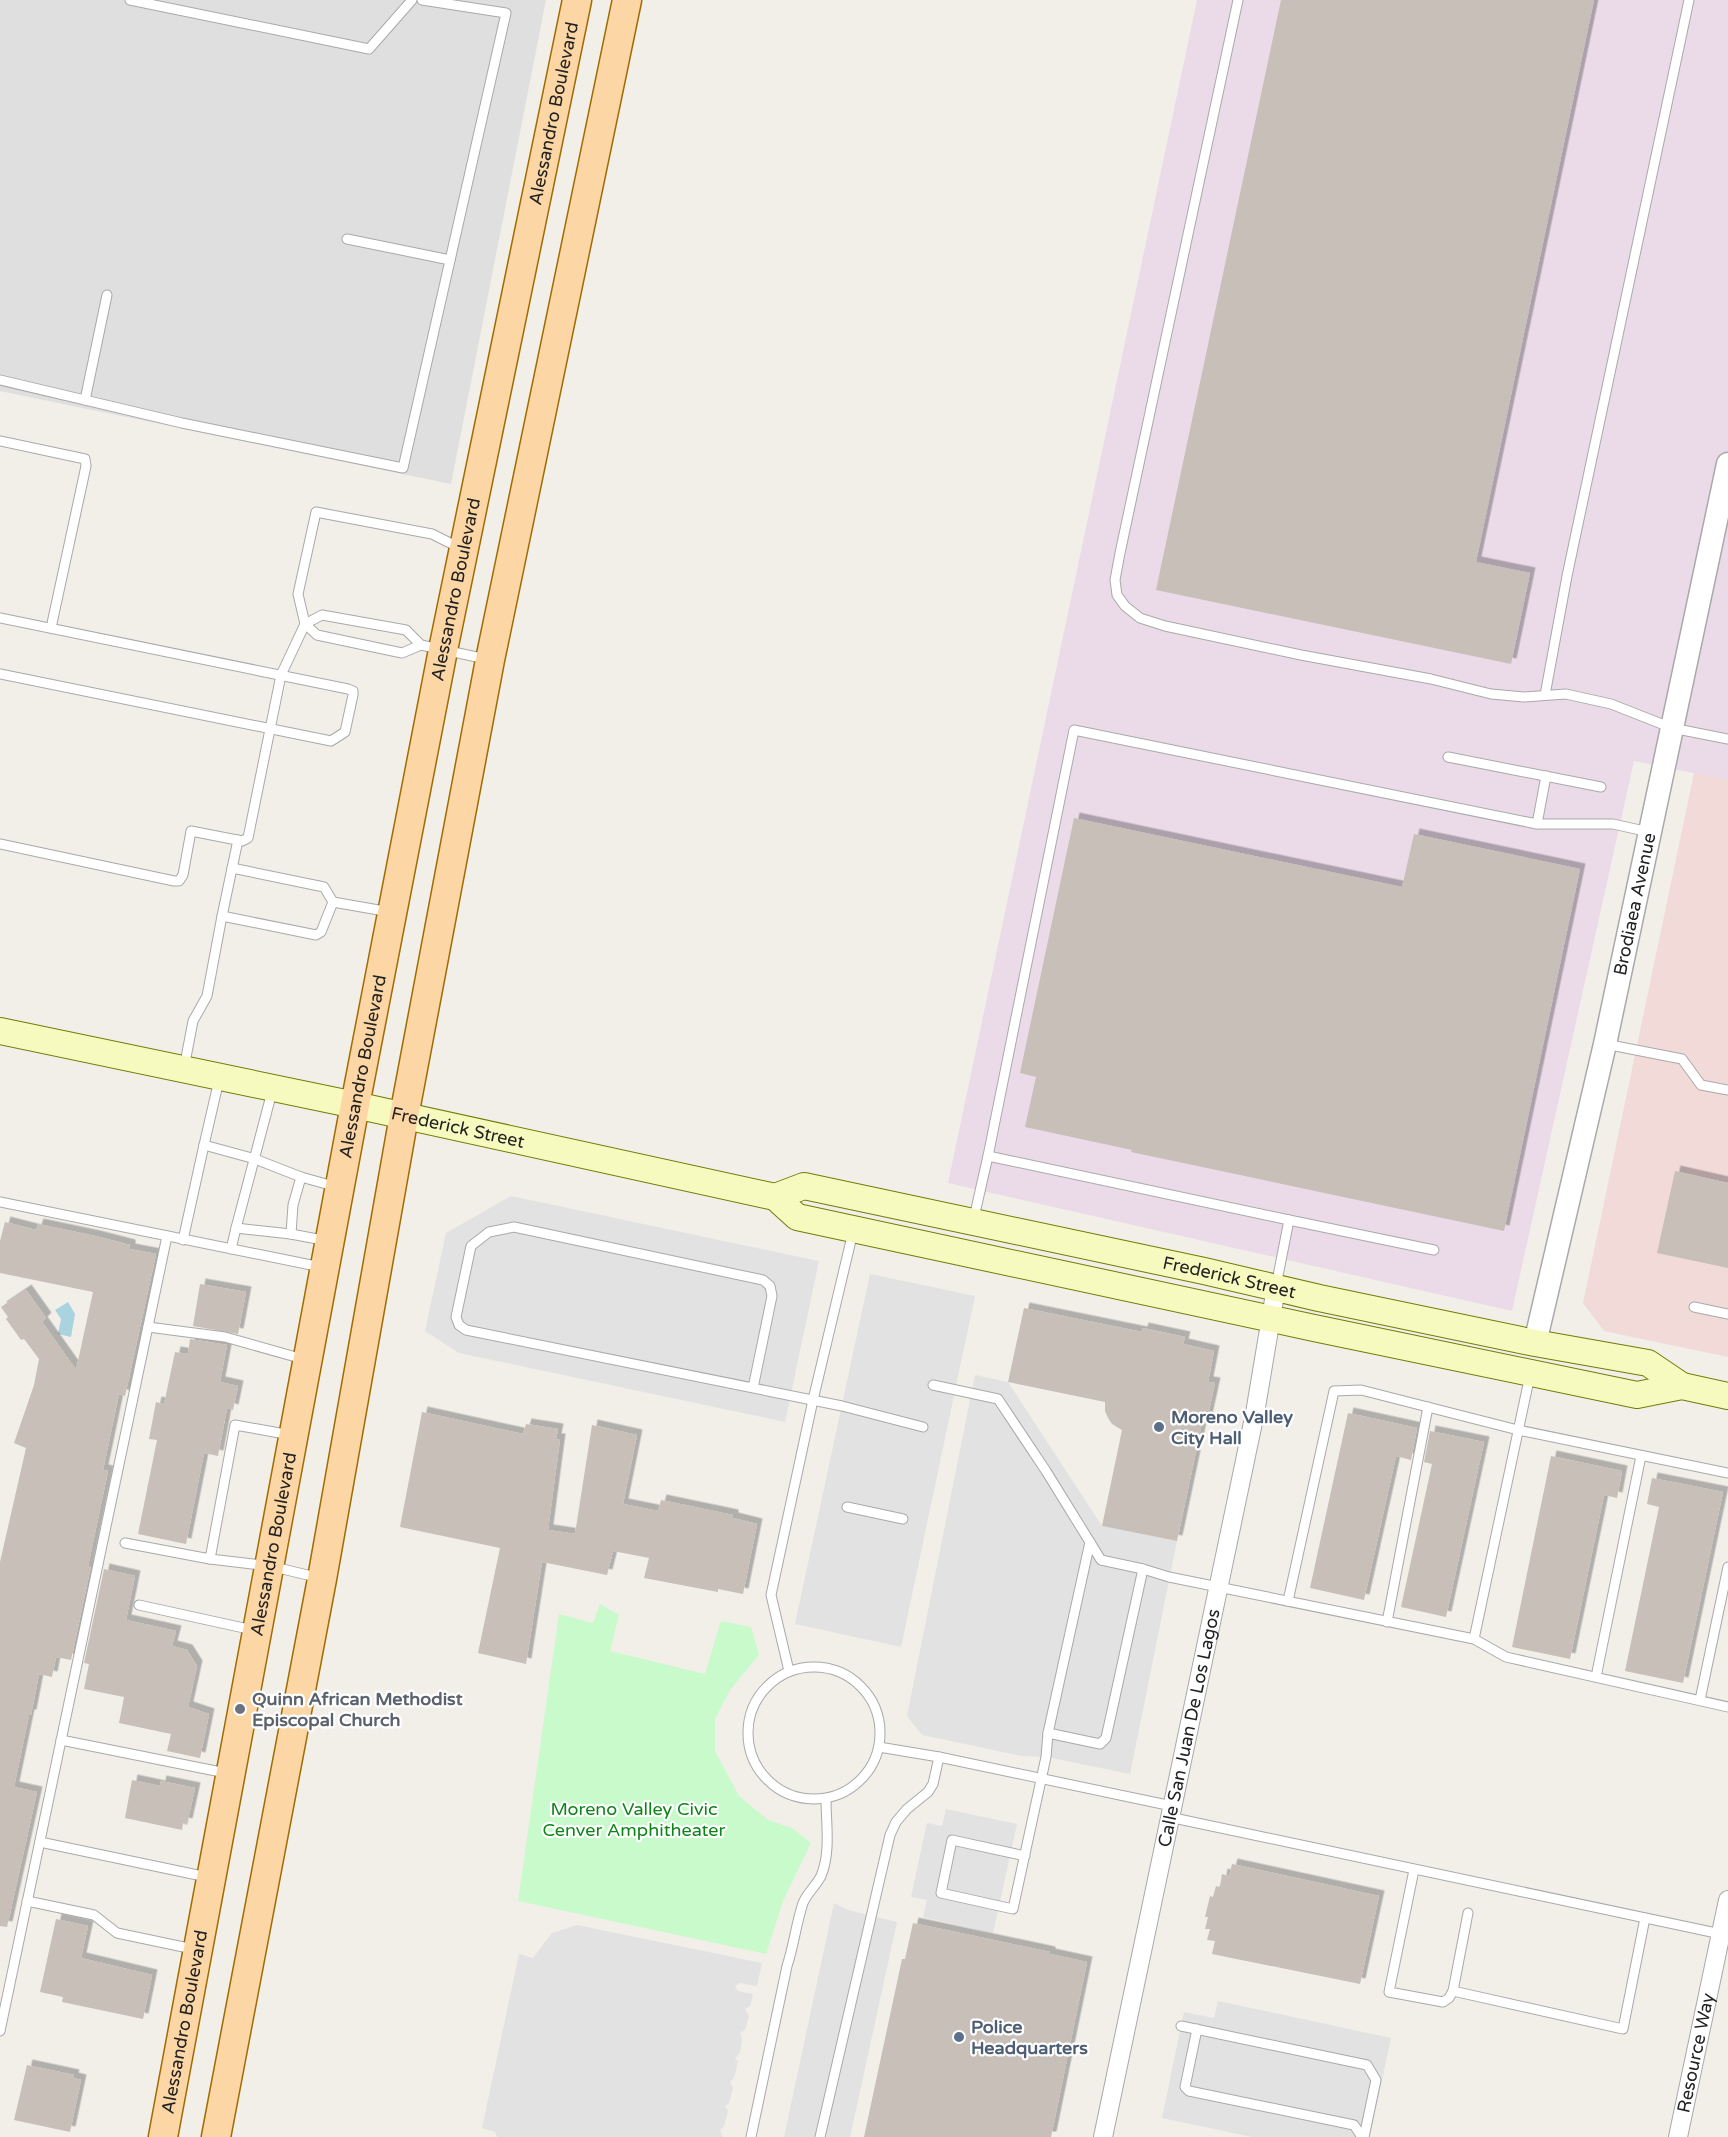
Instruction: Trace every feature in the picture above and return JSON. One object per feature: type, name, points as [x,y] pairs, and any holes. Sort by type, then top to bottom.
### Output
[{"type":"main road","name":"Alessandro Boulevard","points":[[163,2137],[393,912],[432,647],[464,550],[577,0]]},
{"type":"main road","points":[[216,2137],[322,1579],[404,1116],[490,660],[627,0]]},
{"type":"main road","name":"Frederick Street","points":[[0,1031],[355,1105],[775,1197],[796,1217],[854,1230],[1530,1373],[1637,1395],[1683,1386]]},
{"type":"main road","name":"Frederick Street","points":[[775,1197],[804,1186],[1535,1343],[1648,1364],[1683,1386],[1728,1396]]},
{"type":"main road","points":[[854,1230],[873,1218],[1031,1249],[1051,1248],[1061,1241]]},
{"type":"street","name":"Brodiaea Avenue","points":[[1535,1343],[1605,1044],[1728,464]]},
{"type":"street","name":"Calle San Juan De Los Lagos","points":[[1103,2137],[1255,1413],[1276,1288]]},
{"type":"street","name":"Resource Way","points":[[1678,2137],[1728,1900]]},
{"type":"lane","points":[[130,0],[369,49],[412,0]]},
{"type":"lane","points":[[0,380],[182,423],[403,468],[506,13],[422,0]]},
{"type":"lane","points":[[1238,0],[1136,470],[1115,580],[1117,595],[1125,606],[1140,618],[1165,626],[1301,655],[1431,679],[1491,694],[1524,697],[1566,693],[1611,704],[1672,728],[1728,740]]},
{"type":"lane","points":[[1545,695],[1689,0]]},
{"type":"lane","points":[[347,239],[450,260]]},
{"type":"lane","points":[[85,400],[107,295]]},
{"type":"lane","points":[[0,441],[85,459],[86,466],[51,628]]},
{"type":"lane","points":[[432,647],[402,653],[317,635],[305,624],[298,594],[316,512],[432,534],[464,550]]},
{"type":"lane","points":[[0,844],[179,881],[183,875],[191,831],[242,841],[248,838],[281,675],[305,624],[322,615],[406,630],[432,647],[490,660]]},
{"type":"lane","points":[[0,618],[348,689],[353,695],[345,732],[331,741],[0,674]]},
{"type":"lane","points":[[973,1222],[1074,730],[1537,824],[1613,824],[1650,832]]},
{"type":"lane","points":[[1448,757],[1601,787]]},
{"type":"lane","points":[[1537,824],[1546,776]]},
{"type":"lane","points":[[183,1070],[193,1021],[207,996],[238,840]]},
{"type":"lane","points":[[232,868],[324,887],[333,902],[393,912]]},
{"type":"lane","points":[[222,916],[316,935],[321,932],[333,902]]},
{"type":"lane","points":[[1605,1044],[1682,1059],[1701,1085],[1728,1090]]},
{"type":"lane","points":[[183,1239],[219,1077]]},
{"type":"lane","points":[[231,1249],[273,1088]]},
{"type":"lane","points":[[204,1145],[255,1159],[301,1177],[340,1188]]},
{"type":"lane","points":[[988,1156],[1434,1250]]},
{"type":"lane","points":[[291,1234],[293,1205],[301,1177]]},
{"type":"lane","points":[[0,1202],[231,1249],[328,1255]]},
{"type":"lane","points":[[1276,1288],[1289,1220]]},
{"type":"lane","points":[[753,1388],[772,1296],[770,1286],[763,1280],[514,1227],[489,1232],[471,1246],[456,1317],[459,1325],[466,1330],[753,1388],[813,1400],[923,1426]]},
{"type":"lane","points":[[236,1228],[291,1234],[328,1255]]},
{"type":"lane","points":[[789,1671],[771,1595],[813,1400],[854,1230]]},
{"type":"lane","points":[[0,2031],[167,1236]]},
{"type":"lane","points":[[1694,1306],[1728,1314]]},
{"type":"lane","points":[[148,1327],[225,1337],[309,1360]]},
{"type":"lane","points":[[1474,1639],[1530,1373]]},
{"type":"lane","points":[[933,1385],[998,1399],[1101,1560],[1169,1577],[1474,1639],[1506,1657],[1728,1707]]},
{"type":"lane","points":[[1288,1601],[1334,1391],[1361,1390],[1518,1430],[1728,1473]]},
{"type":"lane","points":[[1387,1622],[1428,1407]]},
{"type":"lane","points":[[210,1559],[235,1425],[294,1436]]},
{"type":"lane","points":[[1596,1677],[1641,1455]]},
{"type":"lane","points":[[847,1507],[903,1519]]},
{"type":"lane","points":[[1024,1856],[952,1840],[941,1893],[1013,1909],[1047,1757],[1048,1733],[1090,1542]]},
{"type":"lane","points":[[125,1543],[210,1559],[270,1566],[322,1579]]},
{"type":"lane","points":[[1700,1700],[1728,1567]]},
{"type":"lane","points":[[1048,1733],[1100,1744],[1106,1738],[1143,1569]]},
{"type":"lane","points":[[139,1605],[258,1631]]},
{"type":"lane","points":[[802,1668],[828,1668],[851,1678],[869,1697],[879,1721],[879,1748],[868,1771],[850,1789],[826,1799],[800,1798],[776,1788],[758,1770],[749,1745],[749,1719],[759,1695],[778,1677],[802,1668]]},
{"type":"lane","points":[[61,1740],[231,1774]]},
{"type":"lane","points":[[879,1748],[939,1757],[1414,1870],[1721,1934]]},
{"type":"lane","points":[[820,2137],[890,1835],[896,1822],[907,1809],[933,1785],[939,1757]]},
{"type":"lane","points":[[751,2137],[787,1966],[804,1902],[819,1880],[825,1865],[826,1799]]},
{"type":"lane","points":[[40,1842],[212,1878]]},
{"type":"lane","points":[[1414,1870],[1389,1992],[1443,2002],[1449,1998],[1453,1991],[1468,1913]]},
{"type":"lane","points":[[27,1900],[94,1915],[117,1933],[199,1950]]},
{"type":"lane","points":[[1453,1991],[1623,2029],[1645,1918]]},
{"type":"lane","points":[[1181,2026],[1367,2065],[1376,2080],[1363,2137]]},
{"type":"lane","points":[[1197,2030],[1185,2087],[1189,2091],[1354,2125],[1363,2137]]},
{"type":"shaded area","points":[[0,0],[546,0],[451,484],[0,391]]},
{"type":"shaded area","points":[[1197,0],[1728,0],[1728,780],[1634,761],[1512,1311],[948,1183]]},
{"type":"shaded area","points":[[1694,773],[1728,780],[1728,1357],[1604,1331],[1583,1303]]},
{"type":"shaded area","points":[[511,1196],[819,1261],[785,1422],[459,1353],[425,1331],[446,1233]]},
{"type":"shaded area","points":[[870,1274],[975,1296],[901,1647],[795,1624]]},
{"type":"shaded area","points":[[975,1375],[1008,1382],[1102,1526],[1177,1541],[1130,1774],[1047,1757],[1022,1756],[922,1735],[907,1716]]},
{"type":"shaded area","points":[[946,1809],[1017,1824],[993,1933],[923,1917],[927,1900],[911,1897],[927,1823],[942,1826]]},
{"type":"shaded area","points":[[834,1903],[848,1910],[897,1922],[850,2137],[784,2137]]},
{"type":"shaded area","points":[[577,1925],[762,1963],[757,1986],[740,1983],[735,1986],[738,1991],[753,1994],[750,2006],[745,2009],[749,2016],[745,2030],[740,2033],[742,2039],[740,2053],[735,2058],[738,2062],[734,2078],[730,2082],[733,2088],[729,2103],[725,2106],[728,2111],[724,2126],[720,2130],[723,2137],[497,2137],[495,2132],[482,2128],[519,1954],[533,1958],[552,1933]]},
{"type":"shaded area","points":[[1218,2001],[1391,2038],[1370,2137],[1252,2137],[1162,2118],[1184,2012],[1214,2018]]},
{"type":"green space","name":"Moreno Valley Civic Cenver Amphitheater","points":[[600,1604],[619,1615],[610,1651],[705,1674],[721,1621],[751,1627],[759,1655],[730,1690],[715,1719],[715,1751],[739,1796],[768,1820],[792,1828],[811,1843],[783,1901],[766,1954],[518,1901],[559,1614],[593,1623]]},
{"type":"water","points":[[68,1302],[75,1314],[71,1337],[58,1334],[61,1319],[55,1310]]},
{"type":"building","points":[[1281,0],[1594,0],[1476,562],[1530,573],[1511,664],[1156,590]]},
{"type":"building","points":[[1074,818],[1402,887],[1414,834],[1580,869],[1504,1231],[1131,1152],[1132,1150],[1025,1127],[1036,1077],[1020,1073]]},
{"type":"building","points":[[1675,1171],[1728,1183],[1728,1268],[1657,1253]]},
{"type":"building","points":[[5,1222],[36,1230],[38,1224],[95,1236],[130,1245],[130,1249],[156,1254],[125,1396],[119,1394],[103,1470],[108,1471],[71,1660],[56,1657],[52,1677],[39,1674],[31,1715],[29,1715],[14,1787],[37,1792],[7,1927],[0,1926],[0,1562],[26,1448],[14,1443],[34,1385],[39,1359],[24,1339],[21,1340],[6,1319],[8,1317],[1,1307],[26,1290],[46,1318],[42,1322],[76,1370],[93,1292],[0,1273],[0,1241]]},
{"type":"building","points":[[200,1284],[246,1292],[238,1334],[193,1326]]},
{"type":"building","name":"Moreno Valley City Hall","points":[[1024,1308],[1142,1332],[1143,1328],[1185,1337],[1183,1344],[1214,1351],[1208,1382],[1215,1383],[1206,1424],[1202,1423],[1177,1541],[1102,1526],[1122,1430],[1112,1424],[1108,1418],[1105,1402],[1008,1382]]},
{"type":"building","points":[[190,1339],[227,1345],[220,1382],[238,1386],[233,1410],[227,1408],[218,1456],[204,1453],[186,1544],[138,1534],[157,1440],[149,1439],[156,1402],[164,1404],[175,1352],[188,1354]]},
{"type":"building","points":[[422,1412],[523,1434],[526,1424],[558,1429],[556,1439],[560,1439],[548,1530],[575,1534],[592,1425],[637,1435],[623,1504],[658,1511],[661,1500],[733,1515],[733,1518],[757,1524],[743,1594],[718,1589],[718,1592],[644,1578],[649,1558],[613,1551],[607,1575],[542,1562],[526,1664],[478,1653],[500,1548],[400,1527]]},
{"type":"building","points":[[1348,1413],[1417,1428],[1411,1460],[1396,1456],[1364,1600],[1310,1588]]},
{"type":"building","points":[[1430,1431],[1484,1442],[1446,1617],[1401,1607],[1432,1464],[1424,1462]]},
{"type":"building","points":[[1551,1456],[1622,1471],[1617,1498],[1604,1495],[1570,1659],[1512,1647]]},
{"type":"building","points":[[1652,1478],[1723,1492],[1683,1683],[1625,1671],[1659,1507],[1647,1504]]},
{"type":"building","points":[[104,1569],[135,1576],[126,1620],[176,1631],[172,1646],[187,1650],[197,1666],[188,1707],[209,1714],[200,1758],[167,1751],[171,1734],[119,1723],[124,1697],[84,1689],[89,1664],[84,1663]]},
{"type":"building","points":[[132,1780],[160,1786],[161,1781],[195,1788],[187,1824],[183,1823],[182,1830],[125,1818]]},
{"type":"building","points":[[1232,1864],[1379,1896],[1360,1984],[1212,1954],[1215,1941],[1207,1940],[1210,1929],[1205,1929],[1208,1917],[1205,1917],[1210,1896],[1213,1897],[1216,1886],[1220,1887],[1222,1874],[1229,1876]]},
{"type":"building","points":[[56,1919],[88,1926],[81,1958],[152,1975],[143,2019],[62,2002],[63,1997],[40,1992]]},
{"type":"building","name":"Police Headquarters","points":[[913,1923],[1087,1962],[1051,2137],[864,2137],[902,1959],[905,1959]]},
{"type":"building","points":[[27,2065],[74,2075],[73,2078],[81,2080],[70,2132],[14,2120]]},
{"type":"place","name":"Moreno Valley City Hall","points":[[1159,1427]]},
{"type":"place","name":"Quinn African Methodist Episcopal Church","points":[[240,1709]]},
{"type":"place","name":"Police Headquarters","points":[[959,2037]]}]
